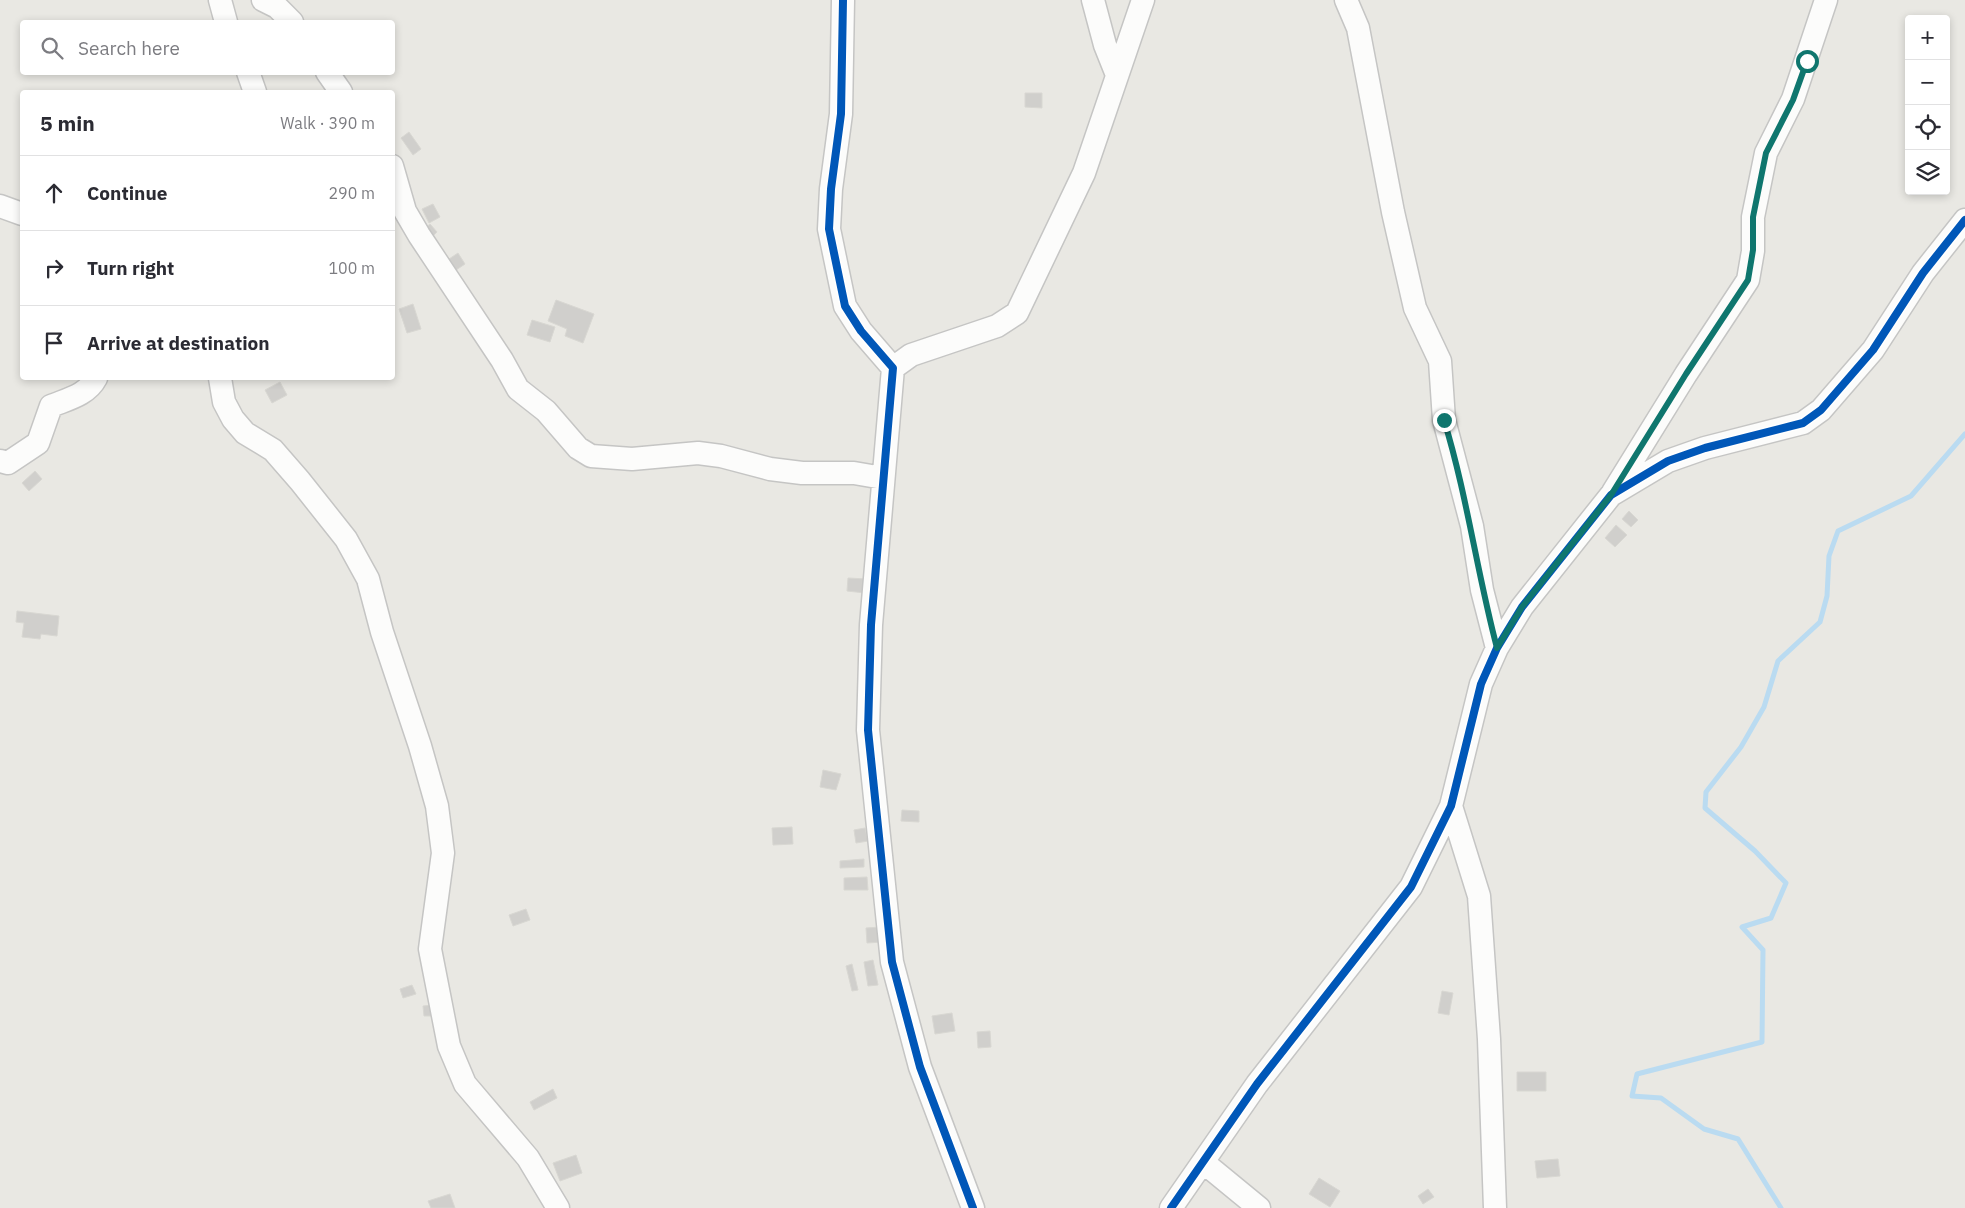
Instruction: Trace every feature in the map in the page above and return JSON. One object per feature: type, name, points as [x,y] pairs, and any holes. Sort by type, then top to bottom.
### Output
[{"type":"street","points":[[220,0],[225,20]]},
{"type":"street","points":[[263,0],[277,7],[290,20]]},
{"type":"street","points":[[843,0],[841,114],[831,189],[829,229],[845,306],[861,331],[893,368],[871,625],[868,730],[892,962],[920,1067],[973,1208]]},
{"type":"street","points":[[1094,0],[1105,45],[1117,76]]},
{"type":"street","points":[[893,368],[910,355],[997,326],[1017,313],[1084,173],[1143,0]]},
{"type":"street","points":[[1346,0],[1358,28],[1393,212],[1415,308],[1440,362],[1444,420],[1472,526],[1482,590],[1497,648]]},
{"type":"street","points":[[1171,1208],[1257,1084],[1411,887],[1452,806],[1481,684],[1497,648],[1522,607],[1611,495],[1686,374],[1748,280],[1753,250],[1753,217],[1766,153],[1793,100],[1826,0]]},
{"type":"street","points":[[249,75],[254,90]]},
{"type":"street","points":[[329,75],[340,90]]},
{"type":"street","points":[[395,176],[405,211],[502,360],[518,389],[546,411],[578,448],[591,456],[632,458],[698,453],[721,456],[770,470],[802,473],[854,473],[883,478]]},
{"type":"street","points":[[0,206],[20,213]]},
{"type":"street","points":[[1611,495],[1668,461],[1705,448],[1803,423],[1821,410],[1873,350],[1923,273],[1965,220]]},
{"type":"street","points":[[0,461],[8,463],[38,443],[51,406],[80,395],[95,380]]},
{"type":"street","points":[[220,380],[224,402],[233,419],[245,433],[273,450],[300,482],[346,539],[368,579],[382,632],[420,746],[437,806],[443,853],[430,949],[449,1046],[465,1084],[528,1158],[558,1208]]},
{"type":"street","points":[[1452,806],[1479,896],[1489,1039],[1495,1208]]},
{"type":"street","points":[[1203,1162],[1260,1208]]},
{"type":"building","points":[[1025,93],[1042,93],[1042,108],[1025,107]]},
{"type":"building","points":[[409,132],[421,149],[413,155],[401,138]]},
{"type":"building","points":[[433,204],[440,217],[429,223],[422,209]]},
{"type":"building","points":[[430,224],[437,232],[430,239],[422,231]]},
{"type":"building","points":[[458,253],[465,264],[456,270],[449,259]]},
{"type":"building","points":[[556,300],[594,314],[583,343],[565,336],[567,329],[548,321]]},
{"type":"building","points":[[413,304],[421,329],[407,333],[399,309]]},
{"type":"building","points":[[532,320],[555,327],[550,342],[527,335]]},
{"type":"building","points":[[280,382],[287,395],[272,403],[265,390]]},
{"type":"building","points":[[35,471],[42,479],[29,491],[22,483]]},
{"type":"building","points":[[1629,511],[1638,520],[1631,527],[1622,519]]},
{"type":"building","points":[[1616,525],[1627,535],[1615,547],[1605,538]]},
{"type":"building","points":[[848,578],[866,579],[865,593],[847,591]]},
{"type":"building","points":[[17,611],[59,616],[57,636],[41,634],[40,639],[22,637],[24,623],[16,622]]},
{"type":"building","points":[[823,770],[841,774],[836,790],[820,787]]},
{"type":"building","points":[[902,810],[919,811],[919,822],[901,821]]},
{"type":"building","points":[[792,827],[793,844],[773,845],[772,828]]},
{"type":"building","points":[[865,828],[868,841],[856,843],[854,830]]},
{"type":"building","points":[[864,859],[864,867],[840,868],[840,861]]},
{"type":"building","points":[[867,877],[868,890],[844,890],[844,878]]},
{"type":"building","points":[[526,909],[530,920],[513,926],[509,915]]},
{"type":"building","points":[[881,927],[882,942],[867,943],[866,928]]},
{"type":"building","points":[[873,960],[878,985],[868,986],[864,962]]},
{"type":"building","points":[[852,964],[858,990],[852,991],[846,966]]},
{"type":"building","points":[[412,985],[416,994],[403,998],[400,989]]},
{"type":"building","points":[[1442,991],[1453,993],[1449,1015],[1438,1013]]},
{"type":"building","points":[[433,1005],[434,1016],[424,1016],[423,1006]]},
{"type":"building","points":[[952,1013],[955,1031],[935,1034],[932,1016]]},
{"type":"building","points":[[990,1031],[991,1047],[978,1048],[977,1032]]},
{"type":"building","points":[[1517,1072],[1546,1072],[1546,1091],[1517,1091]]},
{"type":"building","points":[[553,1089],[557,1098],[534,1110],[530,1102]]},
{"type":"building","points":[[576,1155],[582,1173],[560,1181],[553,1163]]},
{"type":"building","points":[[1558,1159],[1560,1176],[1537,1178],[1535,1161]]},
{"type":"building","points":[[1319,1178],[1340,1191],[1330,1207],[1309,1194]]},
{"type":"building","points":[[1428,1189],[1434,1197],[1423,1204],[1418,1196]]},
{"type":"building","points":[[450,1194],[455,1208],[431,1208],[428,1201]]},
{"type":"waterway","points":[[1781,1208],[1738,1139],[1704,1129],[1661,1098],[1632,1096],[1637,1074],[1762,1042],[1763,950],[1742,927],[1771,918],[1786,883],[1755,851],[1705,808],[1706,792],[1741,747],[1764,707],[1778,661],[1820,622],[1827,596],[1829,556],[1838,531],[1911,496],[1965,434]]},
{"type":"cycle path","points":[[843,0],[841,114],[831,189],[829,229],[845,306],[861,331],[893,368],[871,625],[868,730],[892,962],[920,1067],[973,1208]]},
{"type":"cycle path","points":[[1171,1208],[1257,1084],[1411,887],[1451,806],[1481,684],[1497,648],[1522,607],[1611,495],[1668,461],[1705,448],[1803,423],[1821,410],[1873,350],[1923,273],[1965,220]]},
{"type":"route","points":[[1444,420],[1472,526],[1482,590],[1497,648],[1522,607],[1611,495],[1686,374],[1748,280],[1753,250],[1753,217],[1766,153],[1793,100],[1807,61]]}]
